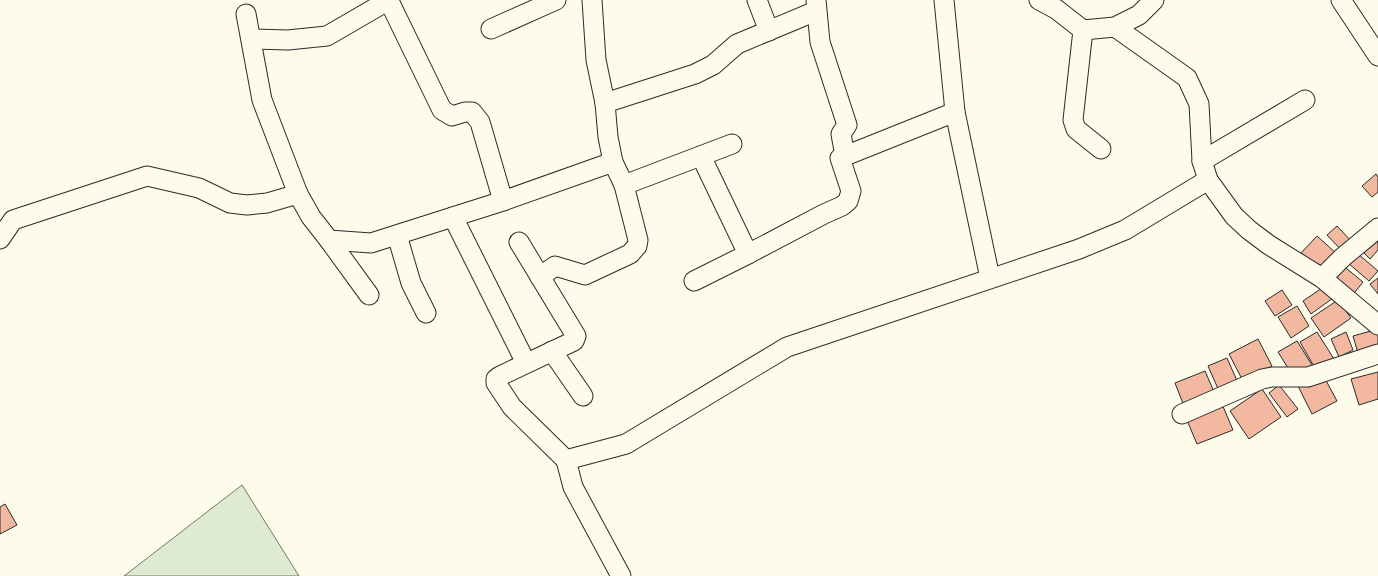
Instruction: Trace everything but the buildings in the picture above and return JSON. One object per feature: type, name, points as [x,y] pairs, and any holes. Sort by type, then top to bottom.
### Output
[{"type":"street","points":[[251,39],[288,40],[327,36],[389,0],[442,110],[446,114],[452,116],[465,112],[472,112],[480,122],[486,138],[503,201]]},
{"type":"street","points":[[491,29],[556,0]]},
{"type":"street","points":[[540,276],[555,266],[585,275],[630,254],[634,250],[638,240],[624,185],[613,162],[608,137],[605,103],[596,60],[592,0]]},
{"type":"street","points":[[757,0],[770,31]]},
{"type":"street","points":[[944,0],[955,112],[990,278]]},
{"type":"street","points":[[1039,0],[1056,9],[1083,30],[1115,27],[1139,15],[1154,0]]},
{"type":"street","points":[[1341,0],[1378,56]]},
{"type":"street","points":[[605,103],[695,74],[713,65],[736,44],[770,31],[816,5],[820,42],[847,125],[841,134],[845,156]]},
{"type":"street","points":[[246,14],[262,100],[298,194],[311,217],[369,295]]},
{"type":"street","points":[[1115,27],[1187,78],[1199,104],[1202,161],[1208,180],[1234,216],[1249,230],[1322,278],[1378,325]]},
{"type":"street","points":[[1083,30],[1073,120],[1076,129],[1101,149]]},
{"type":"street","points":[[1202,161],[1305,100]]},
{"type":"street","points":[[694,281],[842,206],[848,201],[851,191],[840,158],[955,112]]},
{"type":"street","points":[[624,185],[732,144]]},
{"type":"street","points":[[701,156],[748,254]]},
{"type":"street","points":[[329,240],[371,243],[503,201],[613,162]]},
{"type":"street","points":[[0,239],[13,220],[147,176],[199,188],[230,203],[247,205],[267,203],[298,194]]},
{"type":"street","points":[[566,460],[626,444],[787,348],[990,278],[1080,249],[1125,230],[1208,180]]},
{"type":"street","points":[[453,217],[526,363]]},
{"type":"street","points":[[1322,278],[1343,257],[1378,228]]},
{"type":"street","points":[[398,235],[411,283],[426,313]]},
{"type":"street","points":[[519,242],[576,336],[574,341],[500,376],[496,379],[496,383],[512,407],[566,460],[573,487],[621,576]]},
{"type":"street","points":[[552,351],[583,396]]},
{"type":"street","points":[[1182,414],[1262,379],[1272,377],[1308,377],[1378,354]]},
{"type":"green space","points":[[242,485],[299,576],[124,576]]}]
